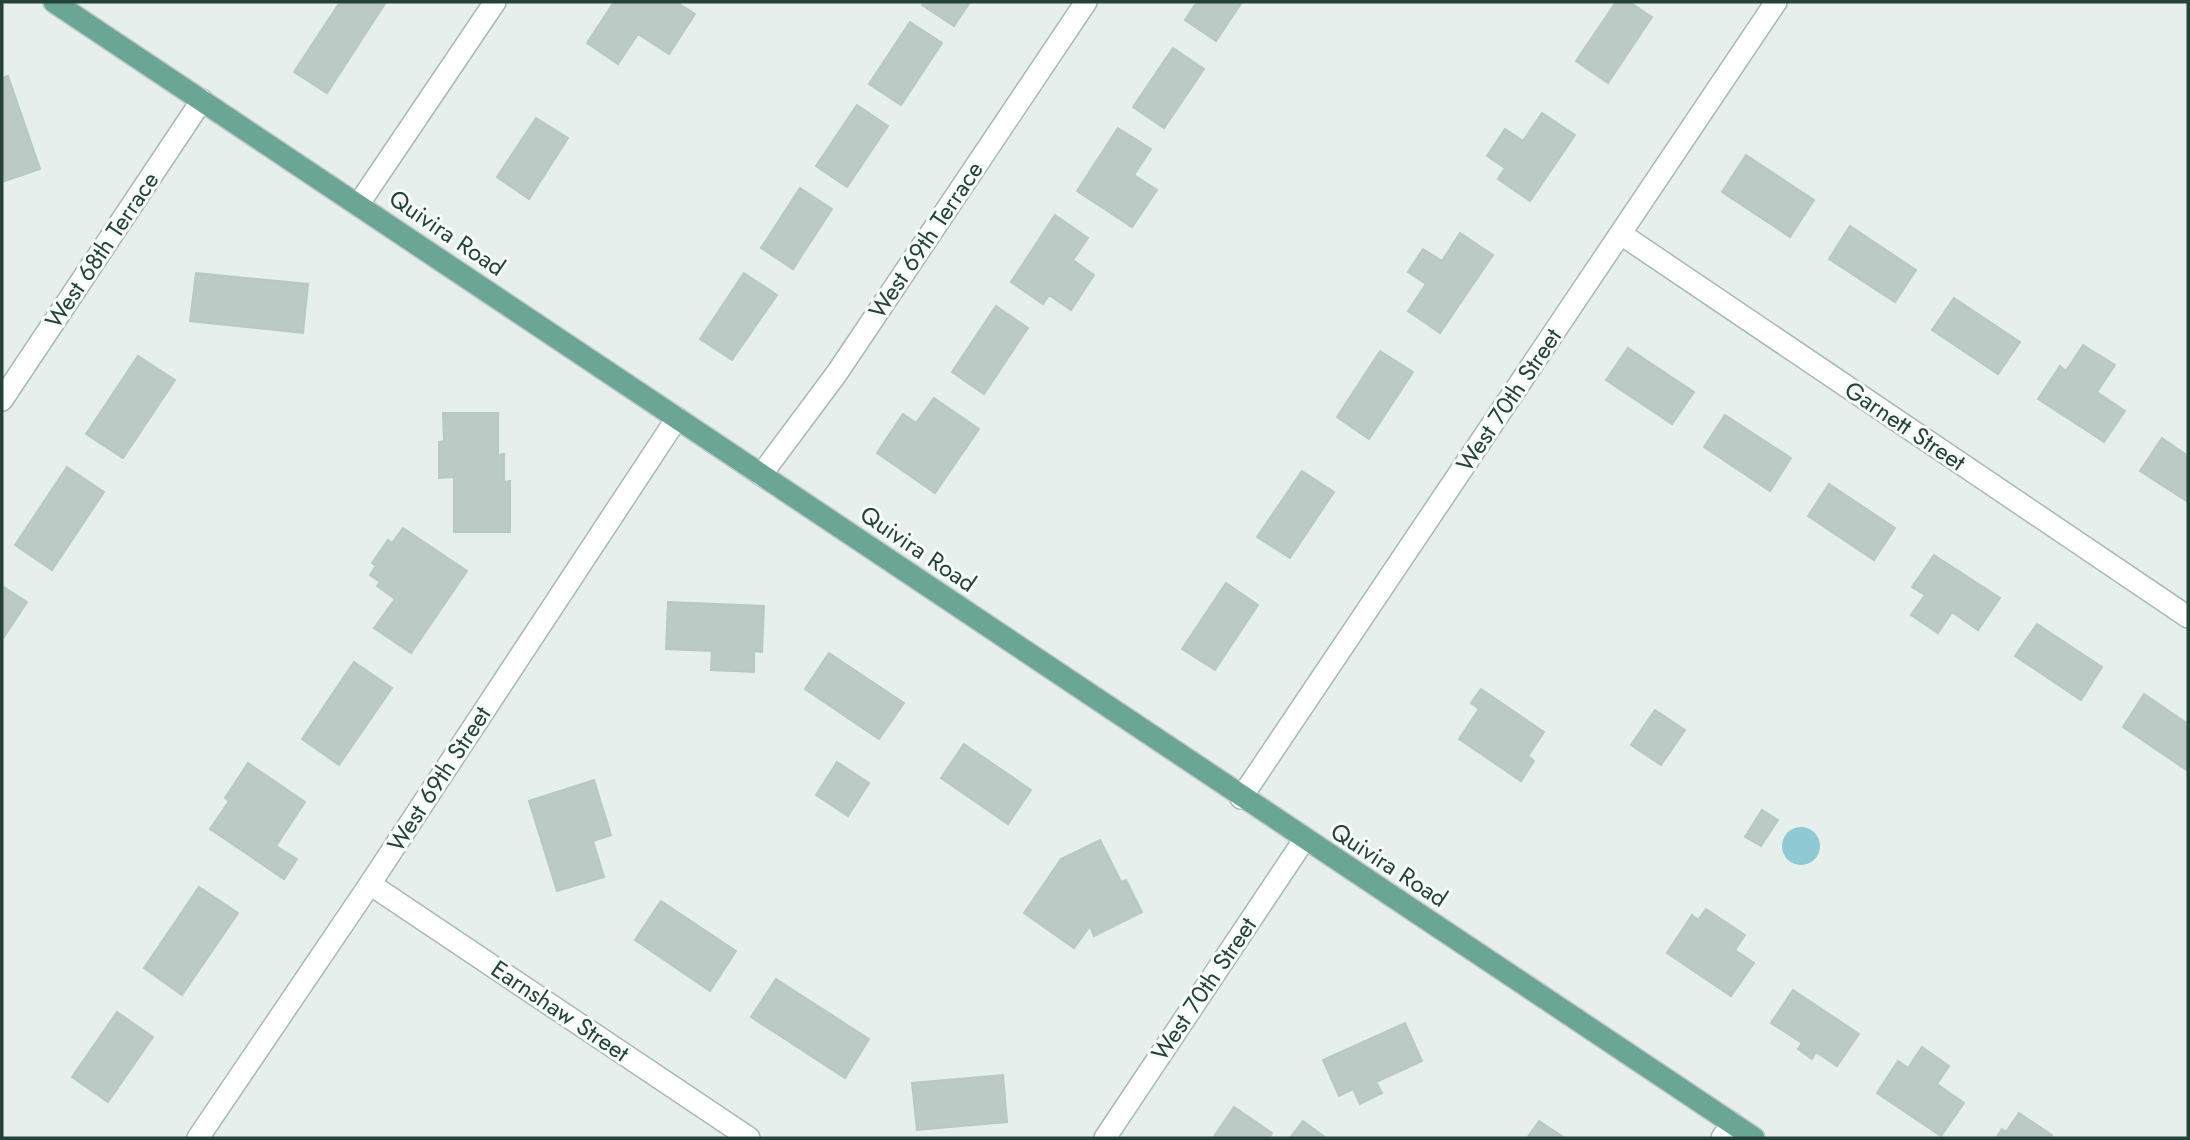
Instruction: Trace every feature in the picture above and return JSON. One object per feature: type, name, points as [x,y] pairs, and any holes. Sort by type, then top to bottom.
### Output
[{"type":"main road","name":"Quivira Road","points":[[54,2],[1304,840],[1727,1131],[1754,1138]]},
{"type":"street","points":[[358,205],[495,2]]},
{"type":"street","name":"West 69th Terrace","points":[[761,475],[837,373],[1086,2]]},
{"type":"street","name":"West 70th Street","points":[[1241,798],[1776,2]]},
{"type":"street","name":"West 68th Terrace","points":[[2,400],[202,100]]},
{"type":"street","name":"Garnett Street","points":[[1621,234],[2188,617]]},
{"type":"street","name":"West 69th Street","points":[[198,1138],[370,884],[677,418]]},
{"type":"street","name":"West 70th Street","points":[[1105,1138],[1304,840]]},
{"type":"street","name":"Earnshaw Street","points":[[370,884],[749,1138]]},
{"type":"water","points":[[1801,827],[1814,833],[1820,846],[1814,859],[1801,865],[1788,859],[1782,846],[1788,833]]},
{"type":"building","points":[[340,2],[386,2],[327,93],[294,72]]},
{"type":"building","points":[[614,2],[676,2],[695,14],[669,54],[638,34],[618,64],[587,43]]},
{"type":"building","points":[[924,2],[970,2],[954,26],[922,5]]},
{"type":"building","points":[[1197,2],[1242,2],[1216,41],[1185,20]]},
{"type":"building","points":[[1616,2],[1629,2],[1652,17],[1608,83],[1576,61]]},
{"type":"building","points":[[910,22],[942,43],[901,105],[869,84]]},
{"type":"building","points":[[1173,48],[1204,69],[1164,128],[1133,107]]},
{"type":"building","points":[[8,76],[40,169],[2,182],[2,78]]},
{"type":"building","points":[[857,105],[888,126],[847,187],[816,166]]},
{"type":"building","points":[[1542,113],[1575,135],[1530,201],[1498,179],[1505,168],[1487,156],[1505,129],[1523,141]]},
{"type":"building","points":[[536,118],[568,138],[529,199],[497,177]]},
{"type":"building","points":[[1118,128],[1151,149],[1134,175],[1157,190],[1132,227],[1077,191]]},
{"type":"building","points":[[1746,155],[1814,200],[1790,237],[1722,192]]},
{"type":"building","points":[[800,188],[832,209],[793,269],[761,248]]},
{"type":"building","points":[[1055,215],[1088,238],[1073,260],[1094,275],[1071,310],[1049,295],[1043,304],[1011,282]]},
{"type":"building","points":[[1850,226],[1916,270],[1895,302],[1829,259]]},
{"type":"building","points":[[1460,233],[1493,255],[1440,333],[1408,311],[1426,284],[1408,272],[1423,249],[1442,261]]},
{"type":"building","points":[[196,273],[308,284],[303,333],[190,321]]},
{"type":"building","points":[[744,273],[777,295],[732,360],[700,339]]},
{"type":"building","points":[[1954,298],[2020,342],[1998,374],[1932,330]]},
{"type":"building","points":[[996,306],[1028,328],[984,394],[952,372]]},
{"type":"building","points":[[2083,345],[2115,365],[2097,392],[2125,411],[2104,442],[2038,399],[2060,366],[2066,371]]},
{"type":"building","points":[[1628,348],[1694,392],[1672,424],[1606,380]]},
{"type":"building","points":[[1380,351],[1413,372],[1369,439],[1337,417]]},
{"type":"building","points":[[138,356],[175,380],[123,458],[86,434]]},
{"type":"building","points":[[934,398],[979,429],[935,493],[877,453],[903,414],[916,423]]},
{"type":"building","points":[[443,413],[498,413],[498,455],[504,454],[504,482],[510,481],[510,532],[454,532],[454,477],[439,478],[439,442],[444,441]]},
{"type":"building","points":[[1725,415],[1791,458],[1770,491],[1704,447]]},
{"type":"building","points":[[2162,438],[2188,456],[2188,502],[2140,471]]},
{"type":"building","points":[[67,467],[104,492],[52,570],[15,545]]},
{"type":"building","points":[[1302,471],[1334,492],[1290,558],[1257,537]]},
{"type":"building","points":[[1829,484],[1895,528],[1874,560],[1808,516]]},
{"type":"building","points":[[403,528],[467,571],[411,653],[374,628],[395,599],[377,586],[380,582],[370,575],[376,566],[372,563],[388,540],[392,543]]},
{"type":"building","points":[[1934,555],[2000,598],[1978,630],[1952,612],[1938,633],[1911,615],[1925,595],[1912,587]]},
{"type":"building","points":[[1226,583],[1258,605],[1215,670],[1182,649]]},
{"type":"building","points":[[2,586],[27,602],[2,640]]},
{"type":"building","points":[[668,602],[764,606],[762,652],[754,651],[754,672],[711,670],[712,651],[666,649]]},
{"type":"building","points":[[2037,624],[2102,667],[2081,700],[2015,656]]},
{"type":"building","points":[[829,653],[904,703],[879,739],[805,689]]},
{"type":"building","points":[[354,662],[392,688],[339,765],[302,739]]},
{"type":"building","points":[[1481,689],[1544,732],[1528,756],[1534,761],[1521,781],[1459,739],[1479,709],[1471,703]]},
{"type":"building","points":[[2144,694],[2188,724],[2188,771],[2123,727]]},
{"type":"building","points":[[1655,710],[1685,730],[1661,765],[1631,745]]},
{"type":"building","points":[[964,744],[1031,790],[1008,824],[941,778]]},
{"type":"building","points":[[837,762],[869,783],[848,816],[816,795]]},
{"type":"building","points":[[248,763],[305,802],[276,846],[297,859],[284,879],[210,829],[229,801],[225,798]]},
{"type":"building","points":[[594,780],[611,835],[593,841],[604,877],[557,891],[529,801]]},
{"type":"building","points":[[1762,810],[1778,820],[1761,846],[1745,837]]},
{"type":"building","points":[[1100,840],[1121,882],[1126,880],[1142,912],[1094,936],[1090,926],[1074,948],[1024,913],[1061,859]]},
{"type":"building","points":[[199,887],[238,913],[182,995],[144,968]]},
{"type":"building","points":[[661,901],[736,951],[710,991],[635,940]]},
{"type":"building","points":[[1706,909],[1745,935],[1735,950],[1754,963],[1731,996],[1667,953],[1692,915],[1698,920]]},
{"type":"building","points":[[776,979],[869,1039],[845,1078],[751,1017]]},
{"type":"building","points":[[1793,990],[1859,1034],[1837,1066],[1816,1052],[1812,1059],[1798,1049],[1802,1043],[1771,1023]]},
{"type":"building","points":[[117,1012],[153,1037],[108,1102],[72,1077]]},
{"type":"building","points":[[1405,1023],[1422,1061],[1376,1082],[1382,1093],[1360,1104],[1353,1089],[1339,1096],[1323,1060]]},
{"type":"building","points":[[1922,1047],[1949,1066],[1937,1084],[1964,1103],[1941,1136],[1877,1093],[1898,1061],[1908,1068]]},
{"type":"building","points":[[1003,1075],[1007,1122],[917,1130],[912,1083]]},
{"type":"building","points":[[1234,1107],[1272,1133],[1269,1138],[1213,1138]]},
{"type":"building","points":[[2019,1113],[2052,1135],[2050,1138],[1996,1138],[2002,1129],[2006,1132]]},
{"type":"building","points":[[1303,1121],[1326,1138],[1290,1138]]},
{"type":"building","points":[[1539,1121],[1565,1138],[1527,1138]]}]
